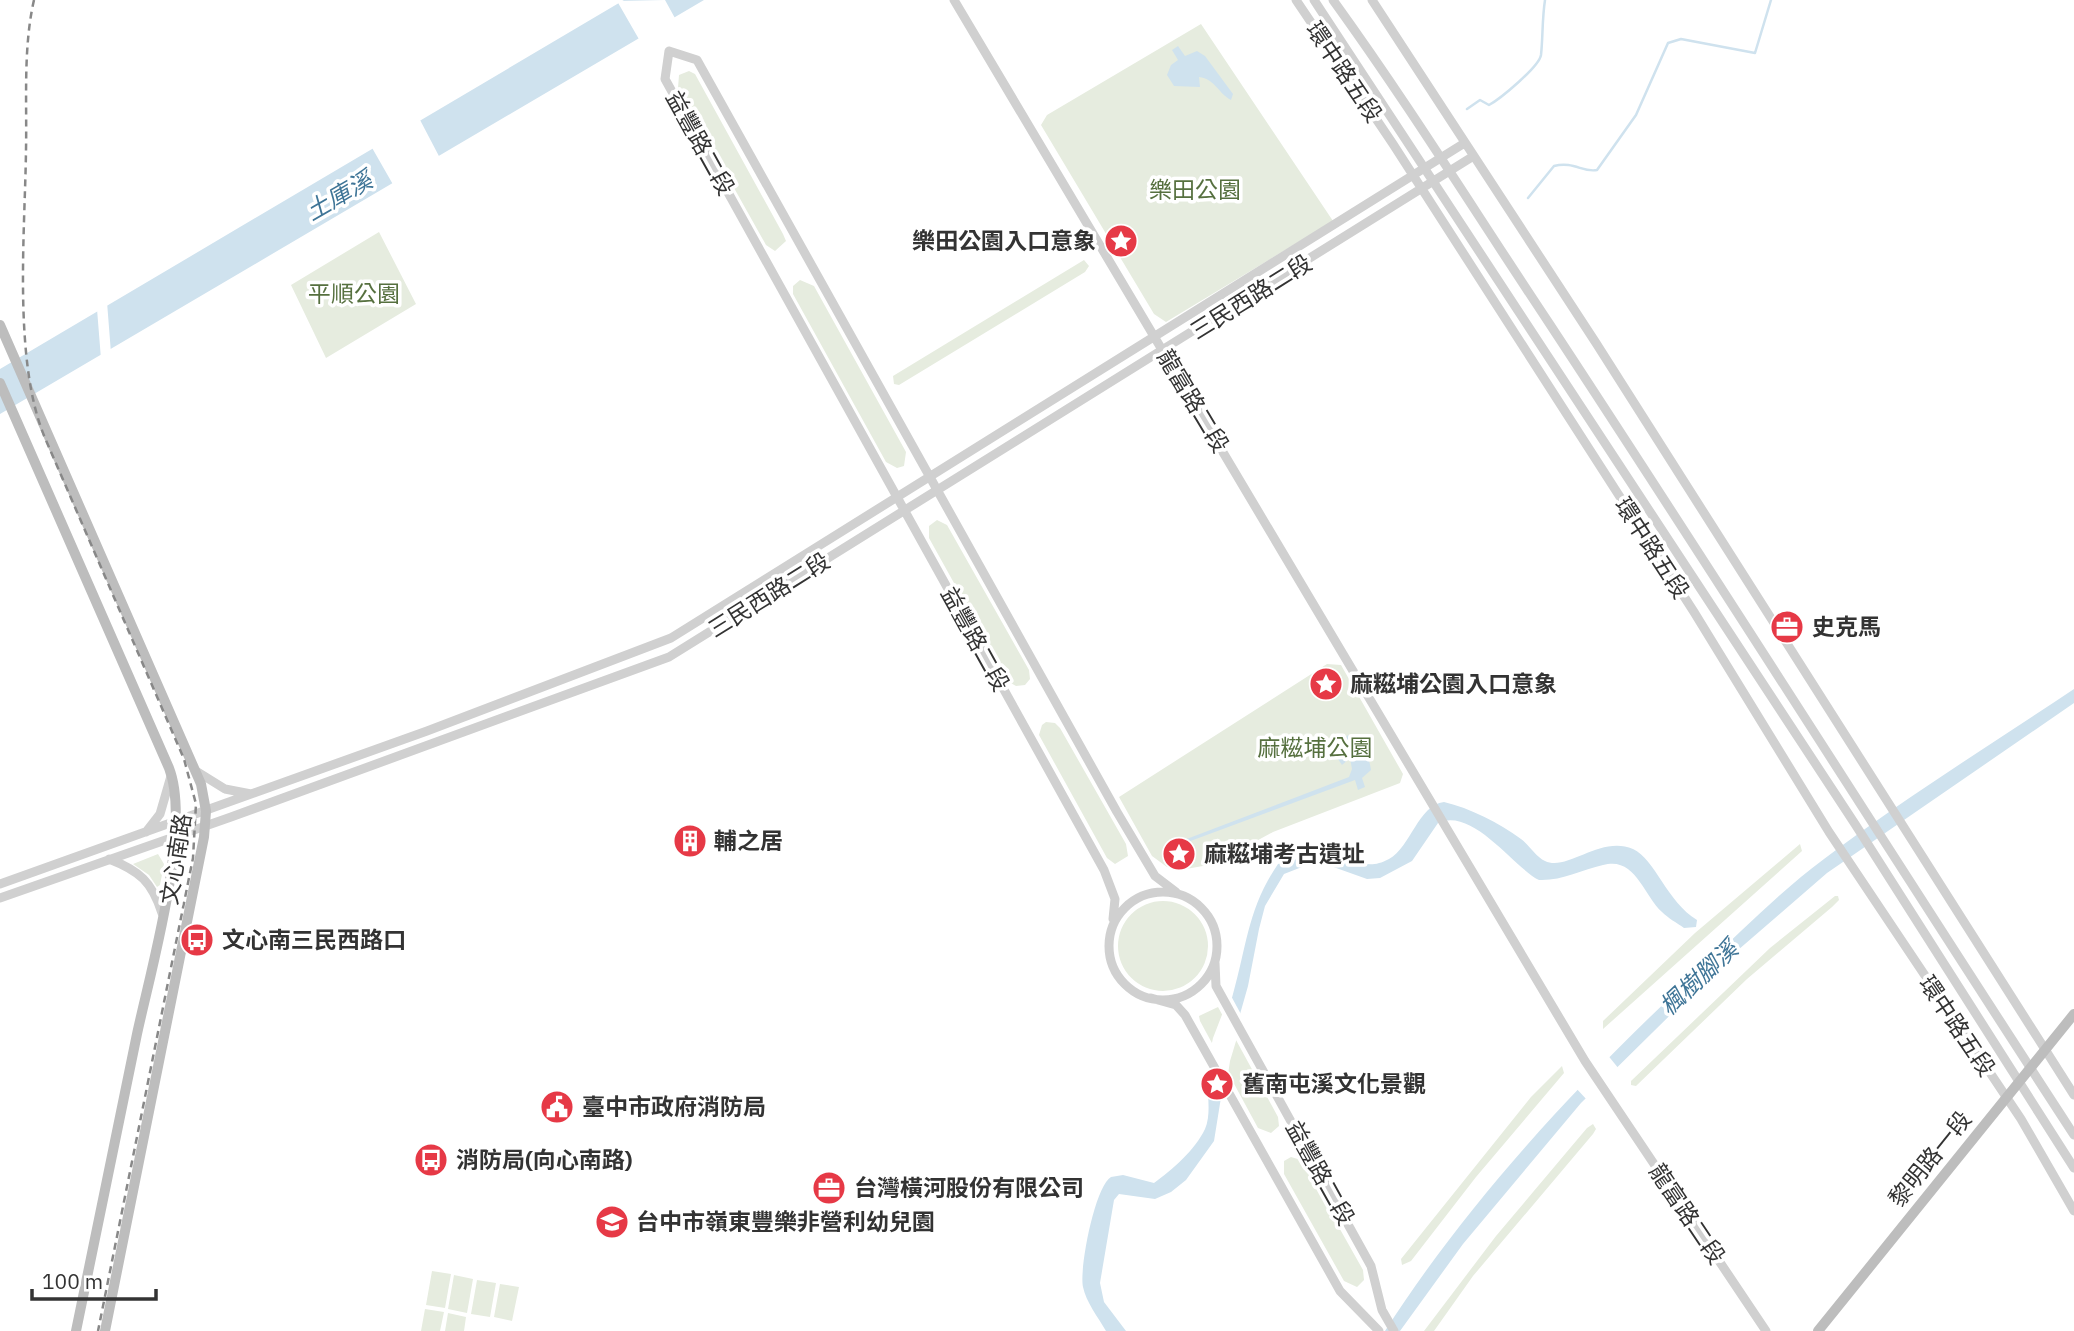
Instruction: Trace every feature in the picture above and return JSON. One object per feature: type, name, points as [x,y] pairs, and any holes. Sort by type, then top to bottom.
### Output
[{"type":"main road","name":"文心南路","points":[[0,325],[196,771],[206,811],[105,1331]]},
{"type":"main road","name":"文心南路","points":[[0,383],[171,774],[177,821],[162,913],[76,1331]]},
{"type":"main road","name":"黎明路一段","points":[[1818,1331],[2074,1014]]},
{"type":"street","name":"龍富路二段","points":[[954,0],[1452,833],[1585,1061],[1766,1331]]},
{"type":"street","name":"環中路五段","points":[[1296,0],[1422,189],[1694,612],[1832,836],[2006,1098],[2074,1211]]},
{"type":"street","name":"環中路五段","points":[[1314,0],[1855,824],[2074,1168]]},
{"type":"street","name":"環中路五段","points":[[1333,0],[1449,172],[1869,813],[2074,1135]]},
{"type":"street","points":[[1372,0],[1447,113],[1463,144],[1583,323],[2074,1095]]},
{"type":"street","name":"益豐路二段","points":[[1378,1331],[1340,1291],[1181,1010],[1169,1002],[1150,999],[1128,988],[1113,968],[1108,945],[1115,899],[1104,870],[665,79],[669,51],[697,60],[1138,849],[1155,876],[1176,892],[1194,901],[1208,916],[1217,943],[1213,978],[1371,1266],[1387,1318],[1394,1331]]},
{"type":"street","name":"三民西路二段","points":[[0,884],[253,794],[671,638],[1463,144]]},
{"type":"street","name":"三民西路二段","points":[[0,898],[669,657],[1472,157]]},
{"type":"street","points":[[196,771],[225,789],[253,794]]},
{"type":"street","points":[[146,832],[160,814],[171,774]]},
{"type":"street","points":[[109,859],[136,870],[148,879],[162,913]]},
{"type":"street","points":[[1113,919],[1130,902],[1176,892]]},
{"type":"street","points":[[1150,999],[1175,996],[1195,989],[1209,976],[1215,963]]},
{"type":"green space","name":"樂田公園","points":[[1201,24],[1333,221],[1166,322],[1154,314],[1041,125],[1047,115]]},
{"type":"green space","points":[[689,71],[695,74],[783,234],[786,241],[775,251],[766,245],[678,88],[679,75]]},
{"type":"green space","name":"平順公園","points":[[379,232],[416,304],[326,358],[291,285]]},
{"type":"green space","points":[[1084,260],[1089,266],[1085,272],[899,385],[894,384],[893,376]]},
{"type":"green space","points":[[800,280],[814,286],[906,452],[904,466],[897,468],[886,462],[793,294],[793,286]]},
{"type":"green space","points":[[937,520],[947,525],[1029,670],[1030,679],[1025,685],[1016,686],[1009,682],[929,538],[929,526]]},
{"type":"green space","name":"麻糍埔公園","points":[[1327,664],[1341,665],[1403,774],[1400,783],[1273,832],[1214,864],[1186,869],[1167,867],[1152,856],[1119,797]]},
{"type":"green space","points":[[1046,722],[1055,723],[1060,728],[1126,844],[1128,856],[1115,864],[1107,858],[1039,735]]},
{"type":"green space","points":[[1800,844],[1802,851],[1603,1029],[1603,1021],[1695,933]]},
{"type":"green space","points":[[158,854],[164,864],[160,885],[157,887],[149,875],[133,864]]},
{"type":"green space","points":[[1838,896],[1839,900],[1832,907],[1747,979],[1636,1086],[1631,1085],[1631,1081],[1770,948]]},
{"type":"green space","points":[[1163,901],[1180,904],[1195,914],[1205,929],[1208,946],[1205,963],[1195,978],[1180,988],[1163,991],[1146,988],[1131,978],[1121,963],[1118,946],[1121,929],[1131,914],[1146,904]]},
{"type":"green space","points":[[1218,1007],[1278,1117],[1279,1126],[1271,1133],[1258,1128],[1200,1021],[1199,1016]]},
{"type":"green space","points":[[1562,1066],[1564,1073],[1476,1177],[1411,1261],[1402,1265],[1401,1259],[1531,1097]]},
{"type":"green space","points":[[1593,1124],[1596,1129],[1593,1134],[1473,1276],[1434,1331],[1424,1331],[1496,1236]]},
{"type":"green space","points":[[1291,1157],[1301,1160],[1363,1270],[1364,1280],[1357,1287],[1344,1281],[1284,1174],[1284,1161]]},
{"type":"green space","points":[[432,1271],[451,1274],[445,1308],[426,1305]]},
{"type":"green space","points":[[454,1275],[473,1279],[467,1313],[448,1309]]},
{"type":"green space","points":[[477,1280],[496,1283],[490,1317],[471,1314]]},
{"type":"green space","points":[[500,1284],[519,1287],[512,1321],[494,1317]]},
{"type":"green space","points":[[425,1309],[444,1312],[440,1331],[421,1331]]},
{"type":"green space","points":[[448,1313],[466,1317],[464,1331],[445,1331]]},
{"type":"water","name":"土庫溪","points":[[624,0],[704,0],[0,414],[0,369]]},
{"type":"water","points":[[1178,46],[1185,56],[1197,51],[1205,56],[1233,94],[1231,100],[1204,78],[1199,77],[1200,87],[1174,86],[1167,75],[1171,65],[1178,60],[1172,50]]},
{"type":"water","name":"楓樹腳溪","points":[[2074,689],[2074,703],[1827,873],[1723,963],[1581,1103],[1463,1244],[1400,1331],[1385,1331],[1455,1231],[1533,1138],[1617,1049],[1763,910],[1808,871],[1855,836]]},
{"type":"water","points":[[1348,735],[1361,744],[1369,759],[1371,770],[1362,778],[1365,787],[1358,790],[1355,780],[1177,846],[1184,840],[1349,777],[1352,769],[1350,758],[1342,765],[1338,759],[1341,742]]},
{"type":"water","points":[[1444,802],[1474,812],[1503,827],[1545,861],[1563,862],[1608,847],[1633,849],[1648,862],[1677,903],[1697,920],[1696,927],[1684,928],[1664,914],[1637,878],[1623,866],[1603,865],[1563,877],[1539,880],[1478,831],[1465,823],[1451,820],[1438,823],[1412,861],[1380,878],[1367,879],[1325,864],[1307,865],[1284,874],[1265,906],[1248,986],[1227,1060],[1214,1141],[1186,1180],[1171,1192],[1155,1199],[1119,1194],[1114,1200],[1100,1283],[1104,1302],[1126,1331],[1106,1331],[1087,1298],[1082,1277],[1086,1247],[1099,1195],[1111,1177],[1123,1175],[1154,1183],[1182,1159],[1205,1129],[1213,1055],[1230,1004],[1254,912],[1278,864],[1325,854],[1340,855],[1365,864],[1380,863],[1397,853],[1428,810]]},
{"type":"pier","points":[[665,0],[676,20],[640,41],[617,1]]},
{"type":"pier","points":[[419,118],[441,160],[395,188],[371,146]]},
{"type":"pier","points":[[107,302],[111,353],[101,359],[97,309]]},
{"type":"pier","points":[[1230,994],[1243,1018],[1230,1061],[1224,1101],[1206,1071],[1213,1038]]},
{"type":"pier","points":[[1606,1053],[1619,1069],[1588,1101],[1575,1087]]},
{"type":"waterway","points":[[1467,109],[1480,100],[1489,105],[1494,102],[1534,67],[1541,55],[1545,0]]},
{"type":"waterway","points":[[1528,198],[1554,166],[1567,165],[1597,170],[1636,115],[1668,43],[1681,39],[1755,53],[1771,0]]},
{"type":"railway","points":[[34,0],[27,56],[23,258],[28,373],[45,438],[184,759],[196,804],[193,858],[98,1331]]},
{"type":"place","name":"樂田公園入口意象","points":[[1121,241]]},
{"type":"place","name":"史克馬","points":[[1787,627]]},
{"type":"place","name":"麻糍埔公園入口意象","points":[[1326,684]]},
{"type":"place","name":"輔之居","points":[[690,841]]},
{"type":"place","name":"麻糍埔考古遺址","points":[[1179,854]]},
{"type":"place","name":"文心南三民西路口","points":[[197,940]]},
{"type":"place","name":"舊南屯溪文化景觀","points":[[1217,1084]]},
{"type":"place","name":"臺中市政府消防局","points":[[557,1107]]},
{"type":"place","name":"消防局(向心南路)","points":[[431,1160]]},
{"type":"place","name":"台灣橫河股份有限公司","points":[[829,1188]]},
{"type":"place","name":"台中市嶺東豐樂非營利幼兒園","points":[[612,1222]]}]
